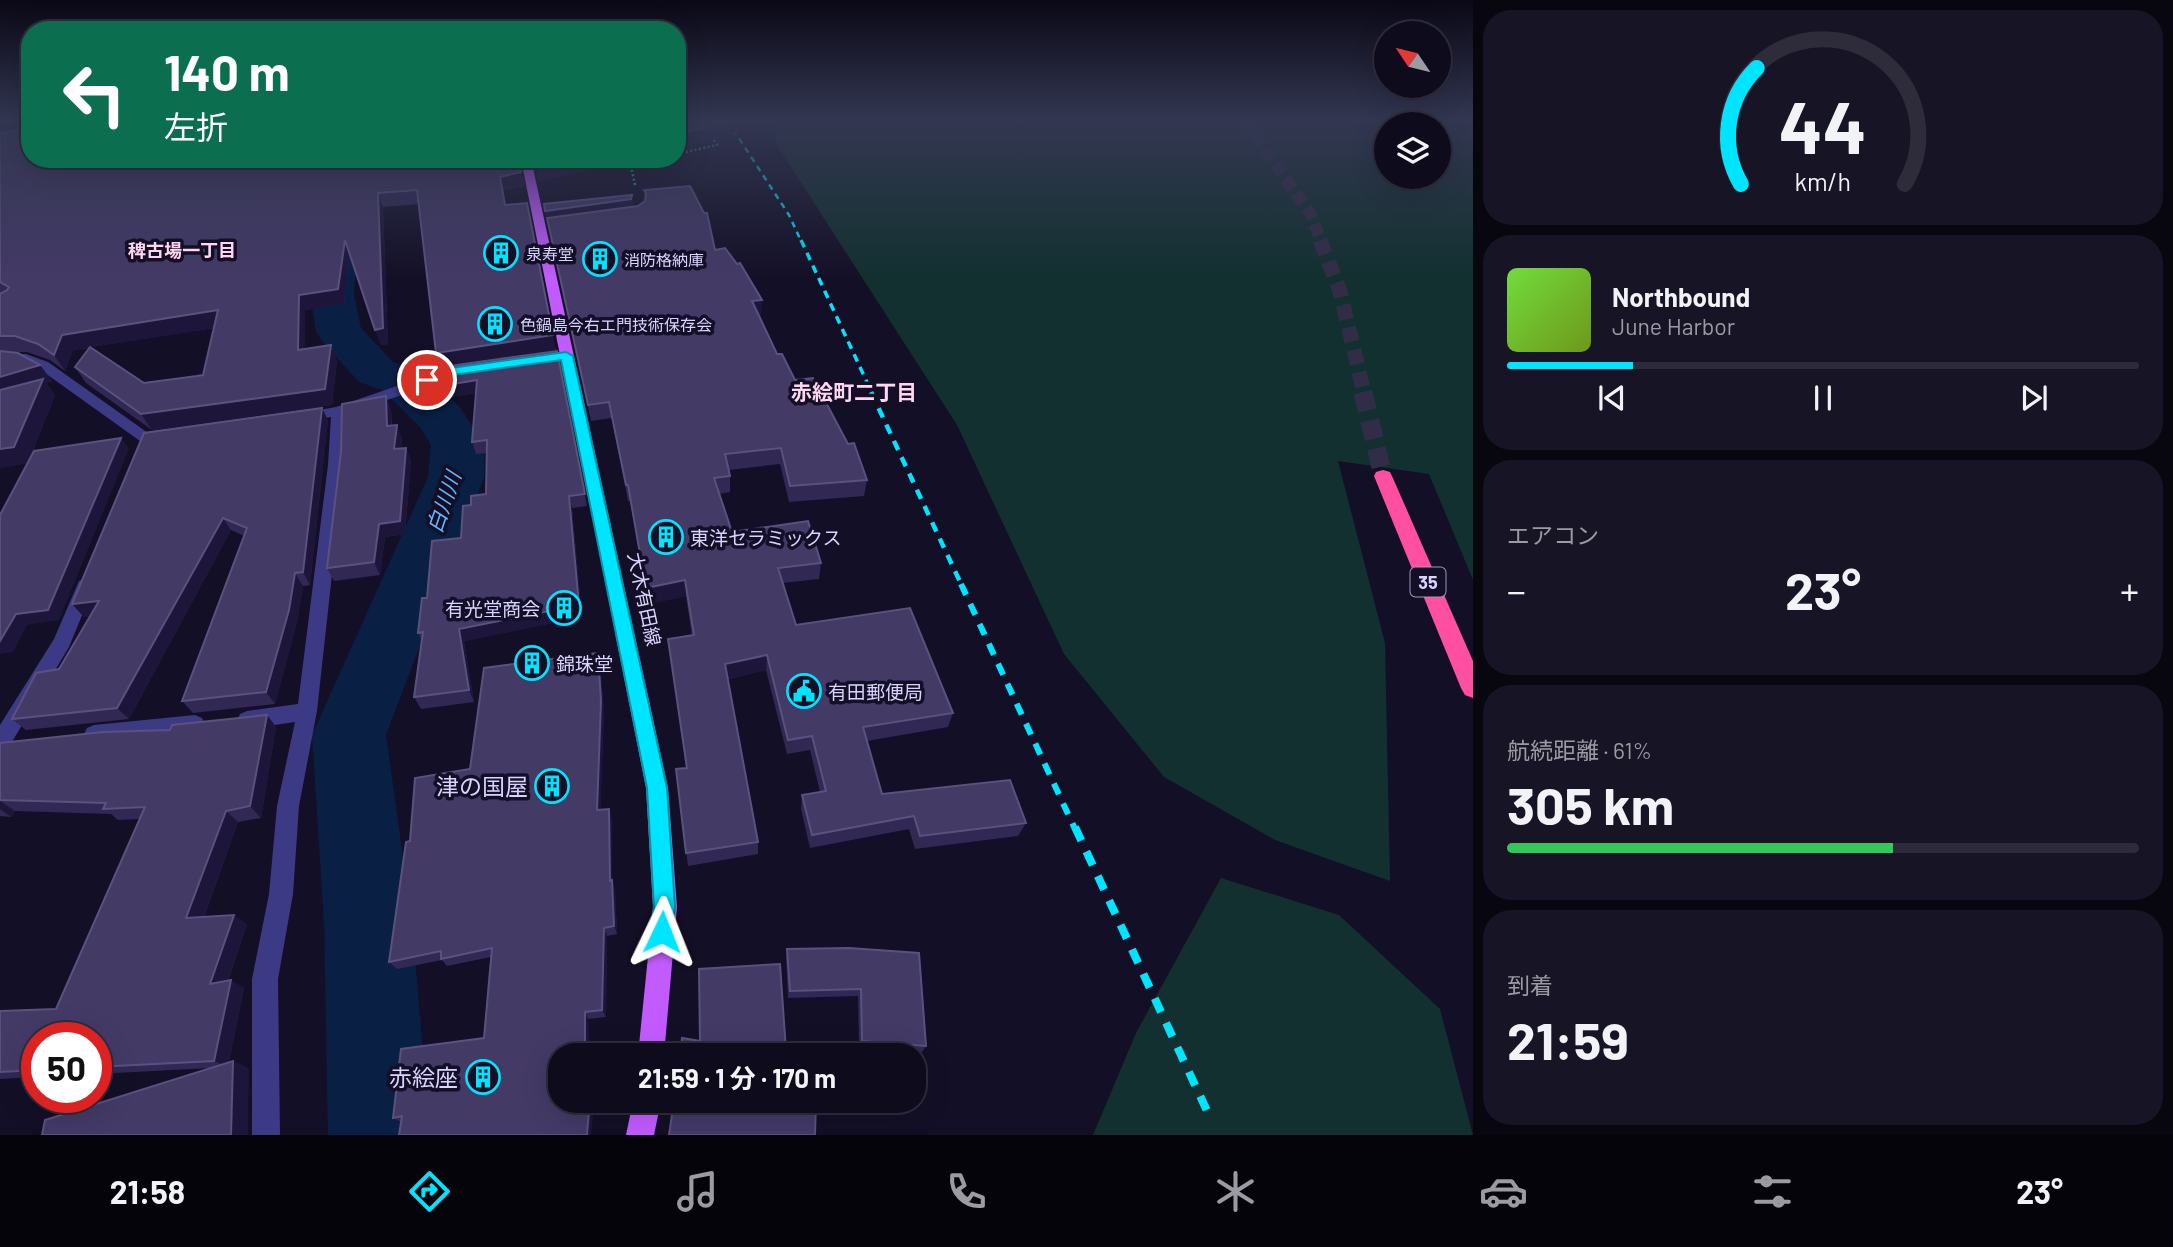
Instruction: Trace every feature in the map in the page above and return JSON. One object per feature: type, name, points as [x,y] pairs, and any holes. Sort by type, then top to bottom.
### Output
[{"type":"highway","name":"35","points":[[1382,476],[1473,688]]},
{"type":"main road","name":"大木有田線","points":[[530,173],[547,228],[561,357],[657,788],[664,907],[652,1043]]},
{"type":"main road","points":[[640,1135],[645,1113]]},
{"type":"street","points":[[0,359],[26,358],[43,365],[142,444],[178,434]]},
{"type":"street","points":[[287,419],[338,411],[451,372],[478,368]]},
{"type":"street","points":[[46,390],[68,384]]},
{"type":"street","points":[[266,1135],[265,979],[281,894],[288,806],[307,711],[336,465],[338,411]]},
{"type":"street","points":[[0,744],[62,642],[91,571]]},
{"type":"street","points":[[68,737],[307,711]]},
{"type":"street","points":[[0,744],[27,742]]},
{"type":"path","points":[[632,173],[635,186]]},
{"type":"green space","points":[[795,173],[1374,173],[1374,189],[1451,189],[1451,173],[1473,173],[1473,580],[1429,474],[1338,461],[1385,643],[1390,881],[1275,840],[1164,777],[1064,654],[957,425]]},
{"type":"green space","points":[[1221,878],[1339,915],[1440,1009],[1473,1135],[1093,1135],[1136,1033]]},
{"type":"building","points":[[0,173],[517,173],[500,177],[505,205],[527,203],[553,335],[436,353],[417,190],[378,193],[383,328],[375,330],[345,240],[338,289],[299,295],[298,350],[331,345],[325,389],[141,414],[75,367],[90,347],[144,383],[203,375],[218,310],[62,335],[54,355],[38,344],[15,336],[0,336],[0,294],[9,287],[0,282]]},
{"type":"building","points":[[690,186],[704,213],[707,213],[715,250],[725,248],[737,264],[740,263],[762,300],[752,301],[777,354],[782,354],[795,380],[813,378],[848,444],[854,443],[867,480],[790,486],[781,448],[725,454],[730,476],[714,478],[732,532],[808,521],[821,563],[778,568],[796,625],[910,608],[953,713],[863,727],[882,794],[1010,780],[1026,823],[920,836],[914,816],[812,835],[802,795],[826,791],[812,736],[788,740],[767,655],[725,664],[758,842],[686,853],[676,769],[687,768],[668,639],[694,635],[685,580],[646,588],[628,485],[609,402],[588,405],[547,218],[638,206],[645,201],[644,190]]},
{"type":"building","points":[[632,195],[631,199],[545,211],[544,204]]},
{"type":"building","points":[[0,351],[18,353],[40,365],[0,377]]},
{"type":"building","points":[[557,351],[585,494],[569,496],[579,605],[459,629],[469,690],[414,697],[423,632],[418,633],[422,598],[427,598],[432,541],[461,538],[463,506],[471,505],[471,496],[486,494],[487,440],[472,442],[477,380],[441,386],[439,370],[450,366]]},
{"type":"building","points":[[43,379],[14,447],[0,449],[0,390]]},
{"type":"building","points":[[386,396],[387,426],[397,425],[394,449],[406,448],[400,521],[379,524],[374,562],[327,568],[341,452],[342,404]]},
{"type":"building","points":[[322,408],[303,572],[295,573],[289,610],[266,692],[182,701],[247,528],[223,518],[117,708],[12,719],[36,673],[59,669],[99,601],[72,604],[144,433]]},
{"type":"building","points":[[121,438],[48,610],[16,614],[0,641],[0,515],[34,451]]},
{"type":"building","points":[[598,653],[601,701],[597,810],[609,809],[614,926],[604,928],[602,1010],[585,1012],[585,1043],[548,1043],[548,1113],[589,1113],[587,1135],[399,1135],[402,1116],[393,1118],[401,1049],[484,1038],[492,948],[441,959],[441,951],[389,962],[406,842],[410,841],[415,778],[470,769],[484,668]]},
{"type":"building","points":[[267,715],[250,806],[226,811],[186,918],[234,915],[210,984],[231,980],[214,1061],[112,1066],[112,1022],[21,1022],[21,1071],[0,1072],[0,1011],[56,1009],[145,807],[103,809],[106,803],[0,800],[0,743],[103,732],[170,730],[172,725]]},
{"type":"building","points":[[849,948],[919,953],[926,1043],[862,1041],[861,989],[790,991],[787,949]]},
{"type":"building","points":[[780,964],[785,1043],[681,1043],[682,1038],[700,1041],[699,969]]},
{"type":"building","points":[[233,1061],[231,1135],[42,1135],[45,1120],[67,1113],[112,1113],[112,1099]]},
{"type":"building","points":[[672,1113],[816,1113],[815,1135],[669,1135]]},
{"type":"waterway","name":"白川川","points":[[379,1135],[368,922],[349,735],[456,477],[458,445],[440,417],[400,379],[376,372],[339,332],[332,295],[337,251],[364,203],[391,173]]},
{"type":"tunnel","points":[[1282,173],[1310,213],[1321,241]]},
{"type":"tunnel","points":[[1320,240],[1340,291],[1364,393]]},
{"type":"tunnel","points":[[1363,392],[1383,476]]},
{"type":"railway","points":[[762,173],[789,215],[801,241]]},
{"type":"railway","points":[[801,240],[872,393]]},
{"type":"railway","points":[[871,392],[962,586]]},
{"type":"railway","points":[[961,584],[1075,829]]},
{"type":"railway","points":[[1075,827],[1208,1113]]},
{"type":"place","name":"泉寿堂","points":[[501,253]]},
{"type":"place","name":"消防格納庫","points":[[600,259]]},
{"type":"place","name":"色鍋島今右エ門技術保存会","points":[[495,324]]},
{"type":"place","name":"東洋セラミックス","points":[[666,537]]},
{"type":"place","name":"有光堂商会","points":[[564,608]]},
{"type":"place","name":"錦珠堂","points":[[532,663]]},
{"type":"place","name":"有田郵便局","points":[[804,691]]},
{"type":"place","name":"津の国屋","points":[[552,786]]},
{"type":"place","name":"赤絵座","points":[[483,1077]]},
{"type":"district","name":"稗古場一丁目","points":[[182,250]]},
{"type":"district","name":"赤絵町二丁目","points":[[854,391]]},
{"type":"route","points":[[427,380],[451,372],[566,356],[657,788],[664,907],[662,932]]}]
